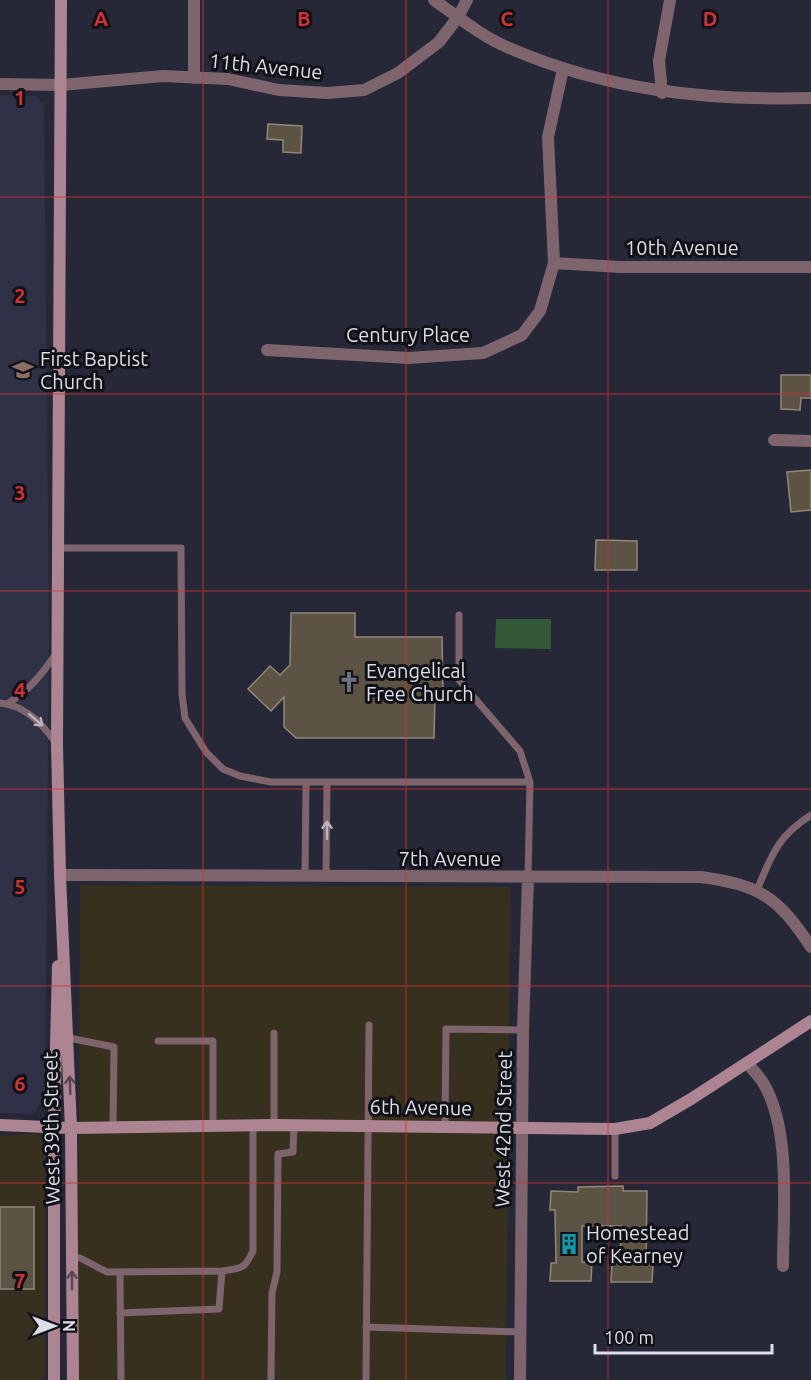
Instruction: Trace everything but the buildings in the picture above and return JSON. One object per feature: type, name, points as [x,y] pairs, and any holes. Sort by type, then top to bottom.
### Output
[{"type":"main road","name":"West 39th Street","points":[[61,0],[57,745],[60,875],[69,1038],[73,1380]]},
{"type":"main road","name":"West 39th Street","points":[[54,1380],[54,1128],[60,875]]},
{"type":"main road","name":"6th Avenue","points":[[0,1125],[54,1128],[274,1125],[615,1129],[650,1123],[811,1021]]},
{"type":"street","points":[[194,0],[194,78]]},
{"type":"street","points":[[434,0],[505,46],[563,69],[662,93],[747,99],[811,98]]},
{"type":"street","name":"11th Avenue","points":[[0,84],[61,85],[164,76],[228,80],[279,90],[327,93],[364,90],[398,73],[439,42],[458,17],[467,0]]},
{"type":"street","points":[[662,93],[658,61],[670,0]]},
{"type":"street","name":"Century Place","points":[[267,350],[409,358],[483,353],[522,335],[540,311],[554,264],[548,137],[563,69]]},
{"type":"street","name":"10th Avenue","points":[[554,264],[620,267],[811,267]]},
{"type":"street","points":[[774,440],[811,441]]},
{"type":"street","name":"7th Avenue","points":[[60,875],[700,877],[729,881],[757,890],[785,912],[811,947]]},
{"type":"street","name":"West 42nd Street","points":[[520,1380],[523,1030],[528,878]]},
{"type":"street","points":[[747,1063],[763,1082],[776,1116],[783,1150],[783,1266]]},
{"type":"lane","points":[[58,548],[181,548],[182,694],[185,718],[206,752],[223,769],[240,776],[271,782],[530,782]]},
{"type":"lane","points":[[459,615],[459,680],[520,751],[530,782],[528,878]]},
{"type":"lane","points":[[3,704],[25,693],[41,677],[58,652]]},
{"type":"lane","points":[[3,704],[28,713],[45,727],[57,745]]},
{"type":"lane","points":[[305,876],[306,783]]},
{"type":"lane","points":[[326,876],[327,783]]},
{"type":"lane","points":[[757,890],[779,844],[789,830],[811,815]]},
{"type":"lane","points":[[366,1380],[370,1126],[369,1025]]},
{"type":"lane","points":[[445,1126],[446,1029],[523,1030]]},
{"type":"lane","points":[[274,1033],[274,1125]]},
{"type":"lane","points":[[69,1038],[114,1047],[113,1128]]},
{"type":"lane","points":[[158,1041],[213,1041],[213,1126]]},
{"type":"lane","points":[[72,1257],[80,1258],[107,1272],[222,1271],[246,1265],[253,1251],[253,1126]]},
{"type":"lane","points":[[271,1380],[272,1293],[277,1272],[278,1155],[293,1152],[294,1126]]},
{"type":"lane","points":[[615,1129],[615,1176]]},
{"type":"lane","points":[[120,1313],[219,1309],[222,1271]]},
{"type":"lane","points":[[120,1272],[121,1380]]},
{"type":"lane","points":[[366,1327],[520,1332]]},
{"type":"shaded area","name":"First Baptist Church","points":[[0,95],[37,96],[44,106],[49,634],[45,1096],[33,1114],[0,1113]]},
{"type":"shaded area","points":[[80,885],[510,887],[506,1380],[78,1380]]},
{"type":"shaded area","points":[[37,1133],[45,1141],[45,1380],[0,1380],[0,1136]]},
{"type":"green space","points":[[496,619],[551,619],[551,649],[495,648]]},
{"type":"place","name":"First Baptist Church","points":[[23,370]]},
{"type":"place","name":"Evangelical Free Church","points":[[349,682]]},
{"type":"place","name":"Homestead of Kearney","points":[[569,1244]]}]
